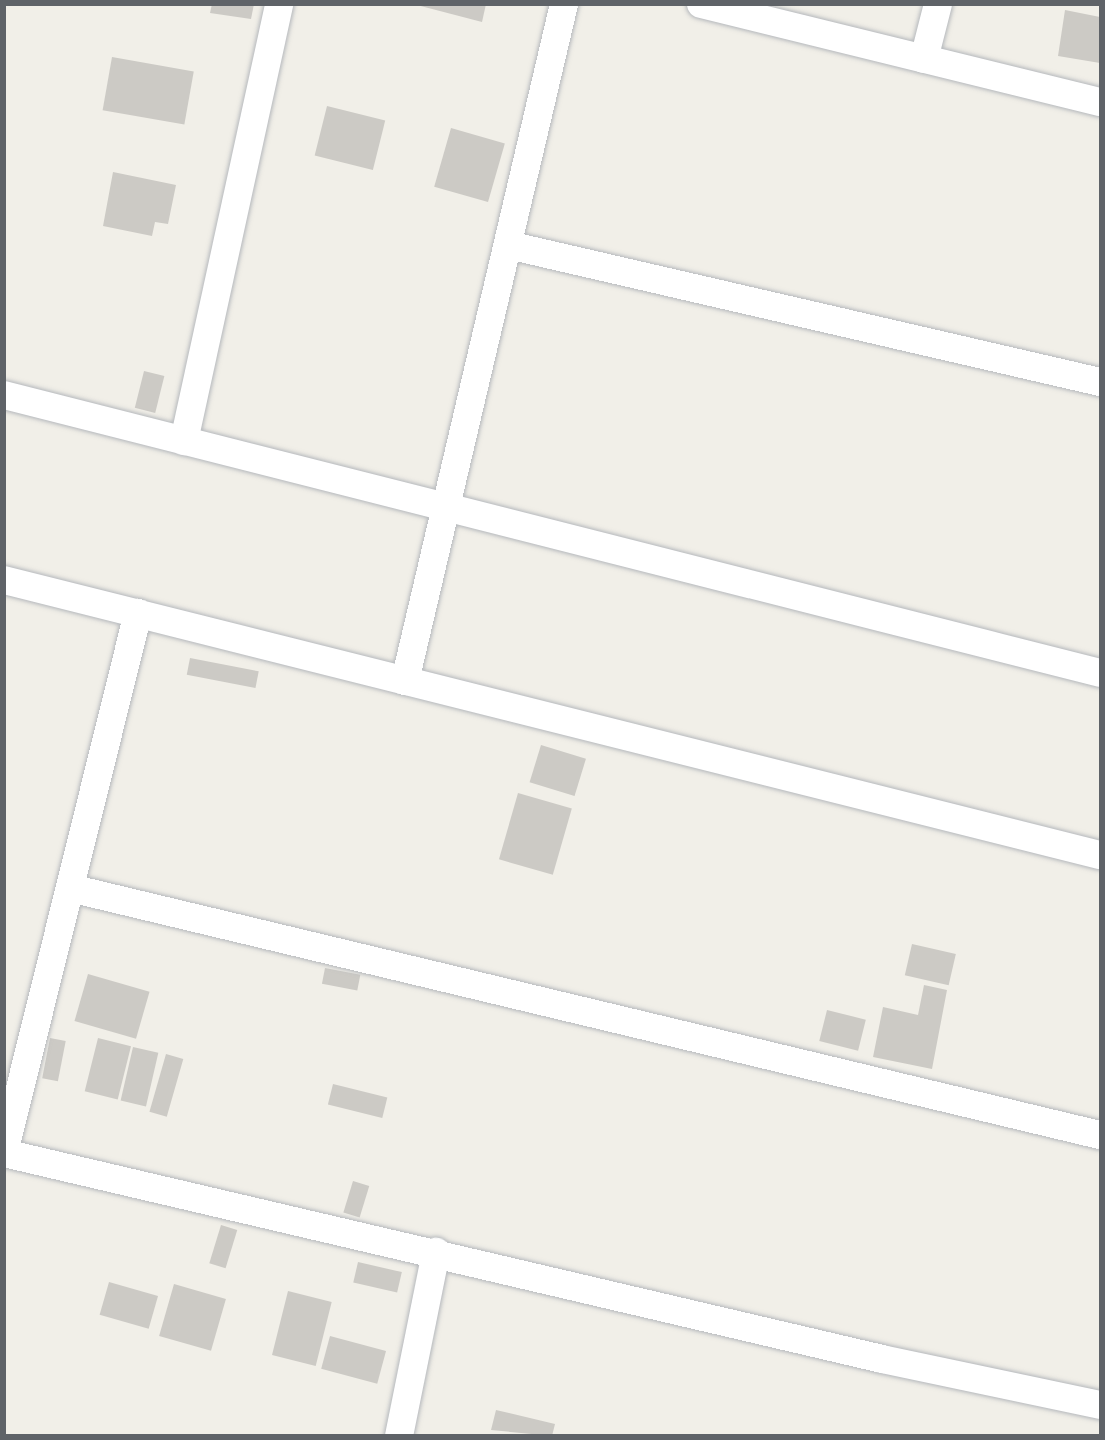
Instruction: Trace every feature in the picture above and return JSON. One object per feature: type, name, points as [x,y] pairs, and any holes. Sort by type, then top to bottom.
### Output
[{"type":"street","points":[[184,441],[279,4]]},
{"type":"street","points":[[405,681],[564,4]]},
{"type":"street","points":[[701,4],[1101,102]]},
{"type":"street","points":[[924,59],[938,4]]},
{"type":"street","points":[[508,245],[1101,382]]},
{"type":"street","points":[[4,396],[1101,673]]},
{"type":"street","points":[[4,580],[1101,855]]},
{"type":"street","points":[[138,614],[4,1153],[436,1252],[882,1359],[1101,1405]]},
{"type":"street","points":[[70,888],[1101,1135]]},
{"type":"street","points":[[399,1436],[436,1252]]},
{"type":"building","points":[[212,4],[254,4],[251,19],[210,13]]},
{"type":"building","points":[[413,4],[486,4],[482,22]]},
{"type":"building","points":[[1065,10],[1100,17],[1100,63],[1058,56]]},
{"type":"building","points":[[112,57],[194,71],[184,125],[103,110]]},
{"type":"building","points":[[327,106],[385,121],[373,170],[315,155]]},
{"type":"building","points":[[451,128],[505,143],[488,202],[434,187]]},
{"type":"building","points":[[113,172],[176,185],[168,224],[155,222],[152,236],[103,226]]},
{"type":"building","points":[[144,371],[164,376],[155,413],[135,408]]},
{"type":"building","points":[[190,658],[259,671],[255,688],[187,675]]},
{"type":"building","points":[[541,745],[586,759],[575,796],[530,782]]},
{"type":"building","points":[[518,793],[572,808],[553,875],[499,859]]},
{"type":"building","points":[[912,944],[956,954],[949,985],[905,975]]},
{"type":"building","points":[[325,968],[360,975],[357,991],[322,984]]},
{"type":"building","points":[[88,974],[150,992],[136,1039],[74,1021]]},
{"type":"building","points":[[924,985],[947,990],[932,1069],[873,1057],[883,1007],[918,1015]]},
{"type":"building","points":[[827,1010],[866,1020],[858,1051],[819,1041]]},
{"type":"building","points":[[50,1038],[66,1041],[58,1081],[42,1078]]},
{"type":"building","points":[[98,1038],[131,1046],[118,1100],[85,1091]]},
{"type":"building","points":[[133,1047],[158,1053],[146,1106],[121,1101]]},
{"type":"building","points":[[166,1054],[183,1059],[167,1117],[149,1112]]},
{"type":"building","points":[[333,1084],[387,1098],[382,1118],[328,1104]]},
{"type":"building","points":[[353,1181],[369,1186],[360,1218],[343,1213]]},
{"type":"building","points":[[221,1225],[237,1230],[226,1268],[209,1263]]},
{"type":"building","points":[[358,1262],[402,1272],[397,1293],[353,1282]]},
{"type":"building","points":[[109,1282],[158,1296],[149,1329],[100,1315]]},
{"type":"building","points":[[174,1284],[226,1299],[211,1351],[159,1336]]},
{"type":"building","points":[[288,1291],[332,1302],[316,1366],[272,1355]]},
{"type":"building","points":[[330,1336],[386,1351],[377,1384],[321,1369]]},
{"type":"building","points":[[496,1410],[555,1424],[552,1436],[491,1430]]}]
